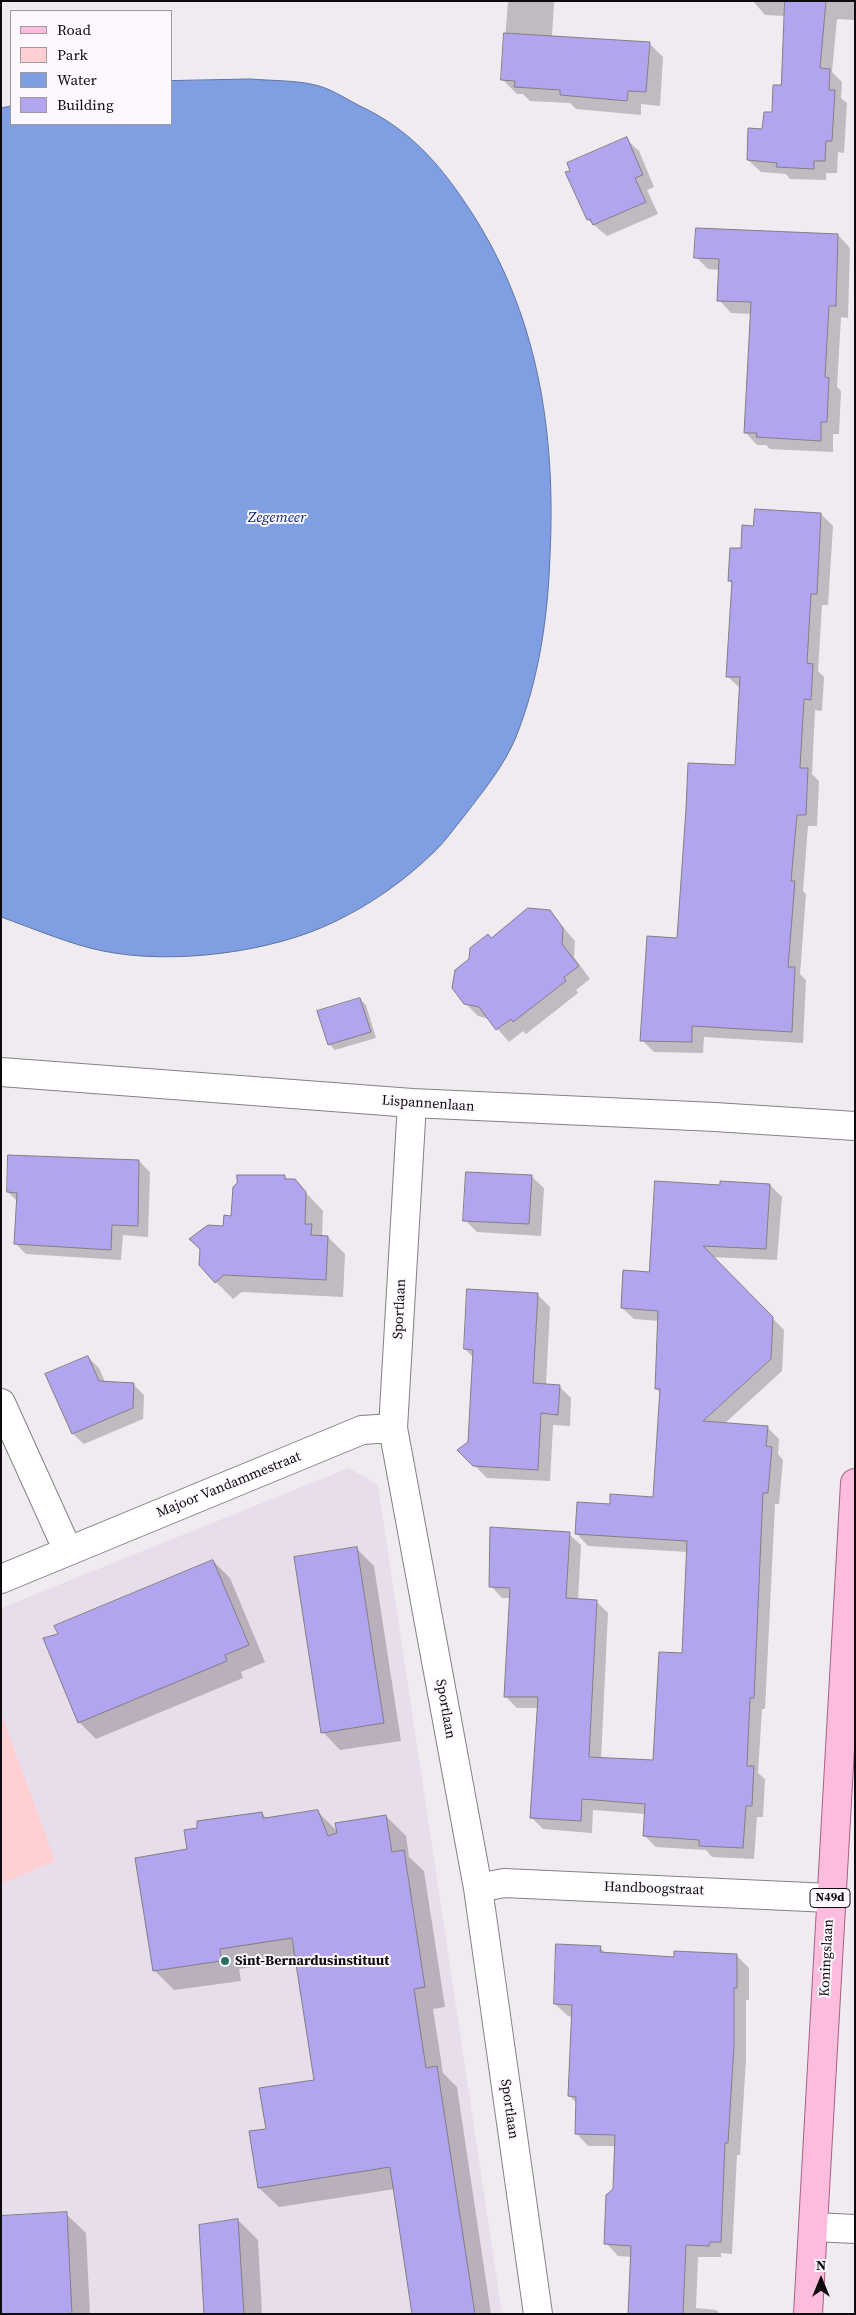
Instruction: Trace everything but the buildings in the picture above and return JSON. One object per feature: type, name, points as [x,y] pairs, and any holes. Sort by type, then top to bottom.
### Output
[{"type":"main road","name":"Koningslaan","points":[[808,2314],[830,1898],[855,1483]]},
{"type":"street","name":"Lispannenlaan","points":[[1,1072],[412,1103],[715,1117],[855,1126]]},
{"type":"street","name":"Sportlaan","points":[[412,1103],[393,1428],[478,1888],[538,2314]]},
{"type":"street","points":[[1,1403],[68,1551]]},
{"type":"street","name":"Majoor Vandammestraat","points":[[1,1579],[362,1430],[393,1428]]},
{"type":"street","name":"Handboogstraat","points":[[478,1888],[504,1883],[830,1898]]},
{"type":"street","points":[[813,2227],[855,2229]]},
{"type":"shaded area","name":"Sint-Bernardusinstituut","points":[[349,1468],[378,1485],[502,2314],[1,2314],[1,1608]]},
{"type":"green space","points":[[1,1713],[55,1861],[1,1884]]},
{"type":"water","name":"Zegemeer","points":[[251,79],[300,82],[321,86],[378,115],[393,125],[408,136],[434,162],[468,207],[492,247],[511,288],[526,331],[538,374],[545,419],[550,464],[551,509],[549,578],[541,648],[524,715],[516,737],[500,768],[442,844],[386,892],[361,908],[309,933],[281,942],[220,953],[159,957],[130,955],[91,948],[65,941],[1,917],[1,108],[10,106],[10,125],[172,125],[172,81]]},
{"type":"place","name":"Sint-Bernardusinstituut","points":[[225,1961]]}]
